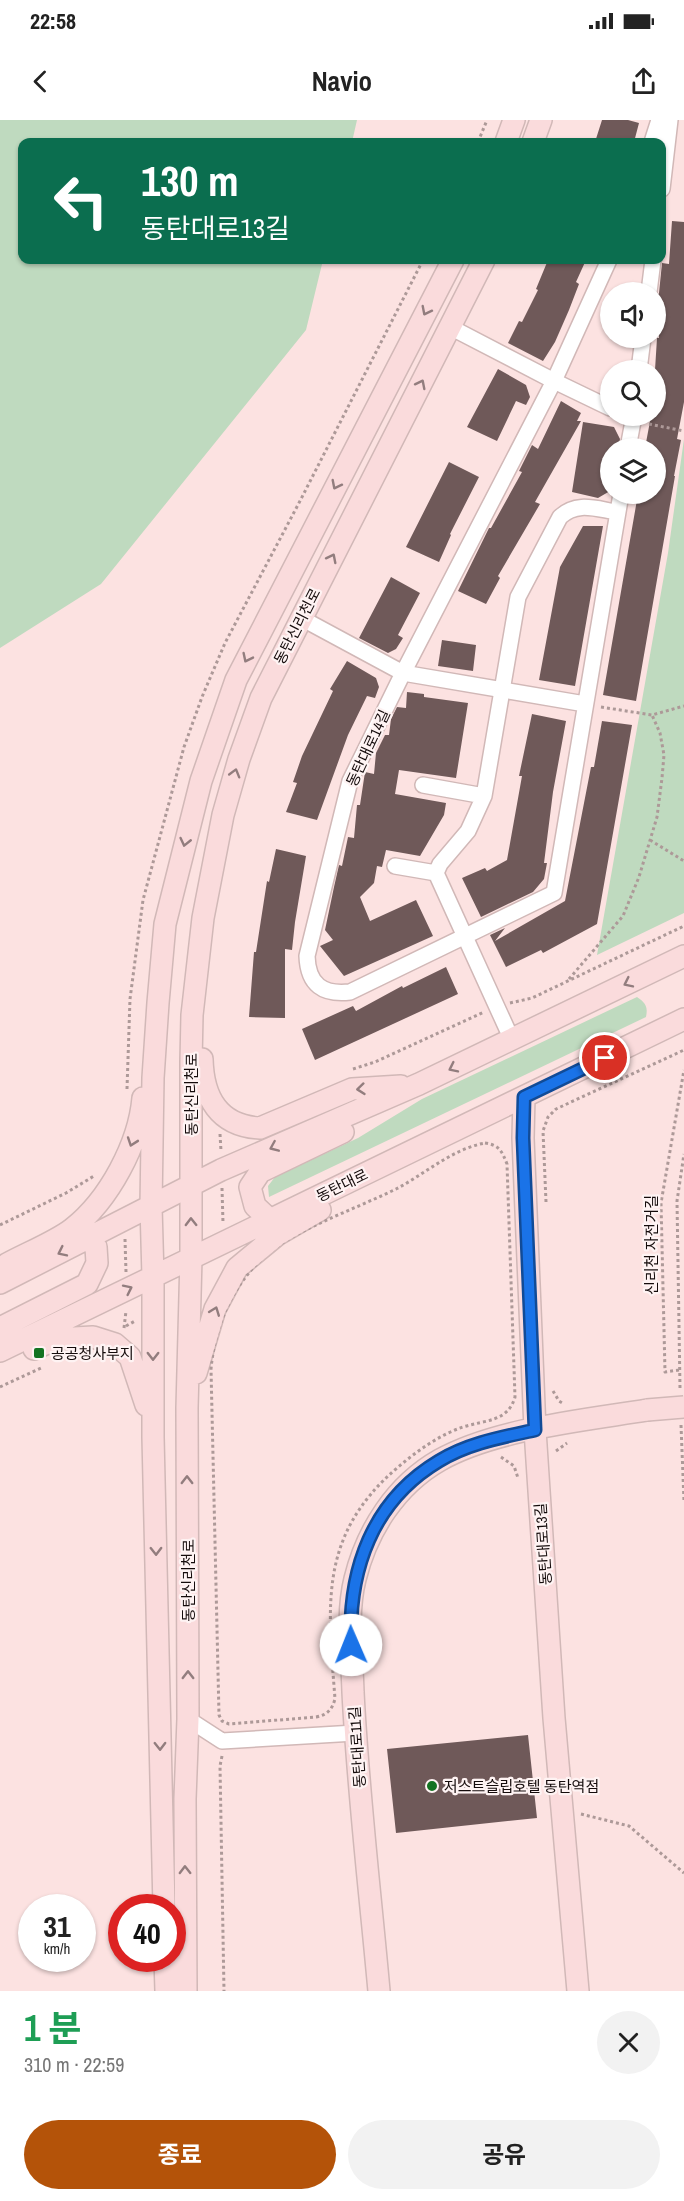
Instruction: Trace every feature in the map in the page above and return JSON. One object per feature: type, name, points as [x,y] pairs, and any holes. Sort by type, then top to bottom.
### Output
[{"type":"main road","points":[[507,138],[514,120]]},
{"type":"main road","points":[[534,138],[541,120]]},
{"type":"main road","name":"동탄신리천로","points":[[164,1894],[153,1437],[151,1206],[153,1078],[165,924],[201,781],[236,680],[451,264]]},
{"type":"main road","name":"동탄신리천로","points":[[186,1991],[184,1799],[188,1719],[187,1408],[191,1258],[192,1015],[203,918],[223,815],[239,759],[261,698],[482,264]]},
{"type":"main road","points":[[203,918],[210,953],[205,1003],[203,1081],[217,1109],[229,1120],[245,1127],[260,1128],[352,1089],[419,1084]]},
{"type":"main road","points":[[0,1283],[190,1184],[419,1084],[682,957]]},
{"type":"main road","points":[[0,1268],[72,1229],[94,1208],[123,1168],[142,1112],[147,1047],[158,1002]]},
{"type":"main road","name":"동탄대로","points":[[0,1351],[675,1024]]},
{"type":"main road","points":[[270,1220],[255,1206],[250,1187],[260,1172],[362,1123],[419,1084]]},
{"type":"main road","name":"동탄대로13길","points":[[524,1097],[523,1138],[535,1430],[562,1811],[578,1991]]},
{"type":"main road","points":[[187,1408],[214,1309],[237,1268],[277,1234],[345,1196],[431,1142]]},
{"type":"main road","points":[[0,1331],[4,1326],[87,1284],[97,1263],[96,1247],[88,1239]]},
{"type":"main road","points":[[0,1362],[56,1339],[93,1337],[115,1344],[130,1358],[143,1395],[153,1437]]},
{"type":"main road","name":"동탄대로11길","points":[[380,1991],[355,1733],[350,1623],[354,1581],[365,1546],[394,1498],[417,1476],[440,1460],[471,1446],[499,1437],[535,1430],[682,1406]]},
{"type":"main road","points":[[165,1972],[166,1991]]},
{"type":"street","points":[[653,138],[659,120]]},
{"type":"street","points":[[666,154],[670,120]]},
{"type":"street","name":"동탄대로14길","points":[[607,264],[554,381],[350,781],[307,956],[308,968],[314,981],[321,988],[330,992],[350,992],[554,893],[619,504]]},
{"type":"street","points":[[650,282],[652,264]]},
{"type":"street","points":[[450,327],[600,403]]},
{"type":"street","points":[[512,1040],[436,873],[440,864],[468,831],[484,796],[518,597],[560,517],[568,509],[578,506],[617,512]]},
{"type":"street","points":[[301,618],[403,674],[585,704]]},
{"type":"street","points":[[423,785],[484,796]]},
{"type":"street","points":[[395,866],[436,873]]},
{"type":"street","points":[[188,1719],[222,1741],[355,1733]]},
{"type":"path","points":[[480,138],[487,120]]},
{"type":"path","points":[[650,426],[684,431]]},
{"type":"path","points":[[585,704],[652,715],[684,706]]},
{"type":"path","points":[[568,981],[623,916],[639,877],[657,817],[664,755],[660,733],[652,715]]},
{"type":"path","points":[[650,840],[684,861]]},
{"type":"path","points":[[349,1071],[375,1062],[496,1006],[532,998],[684,926]]},
{"type":"path","points":[[546,1212],[543,1131],[548,1117],[556,1109],[684,1050]]},
{"type":"path","name":"신리천 자전거길","points":[[679,1370],[665,1372],[661,1203],[684,1070]]},
{"type":"path","points":[[485,1143],[494,1144],[500,1148],[507,1164],[515,1397],[513,1404],[498,1419],[454,1431],[421,1449],[381,1482],[365,1500],[342,1543],[334,1566],[329,1620],[335,1699],[331,1710],[316,1718],[229,1724],[222,1721],[219,1715],[211,1369],[215,1337],[235,1289],[254,1268],[293,1236],[398,1188],[443,1160],[485,1143]]},
{"type":"path","points":[[684,1154],[677,1201],[679,1370],[684,1501]]},
{"type":"path","points":[[0,1225],[66,1193],[104,1171]]},
{"type":"path","points":[[0,1387],[48,1364]]},
{"type":"path","points":[[552,1387],[559,1401],[567,1404]]},
{"type":"path","points":[[222,1760],[220,1766],[224,1991]]},
{"type":"path","points":[[562,1811],[629,1826],[684,1873]]},
{"type":"green space","points":[[0,120],[357,120],[353,138],[18,138],[18,264],[322,264],[306,330],[101,584],[0,648]]},
{"type":"green space","points":[[684,439],[684,913],[597,955],[668,553]]},
{"type":"green space","points":[[637,997],[646,1005],[646,1017],[269,1197],[268,1186],[275,1177],[358,1138],[422,1099]]},
{"type":"building","points":[[602,120],[628,120],[639,123],[635,138],[596,138]]},
{"type":"building","points":[[672,221],[684,222],[684,402],[677,439],[681,440],[636,701],[603,695],[636,504],[666,504],[666,438],[647,438],[649,426],[666,426],[666,360],[656,360],[656,348],[666,348],[666,282],[660,282],[662,264],[669,264]]},
{"type":"building","points":[[546,264],[584,264],[576,282],[579,284],[569,310],[555,342],[543,361],[508,343],[519,321],[522,322],[538,290],[536,289]]},
{"type":"building","points":[[498,369],[526,385],[530,397],[526,405],[516,401],[497,441],[467,427]]},
{"type":"building","points":[[561,401],[581,413],[577,421],[581,421],[535,502],[540,504],[498,576],[500,578],[486,604],[458,591],[489,528],[522,472],[519,471],[532,445],[538,449]]},
{"type":"building","points":[[583,422],[614,427],[620,438],[600,438],[600,497],[572,492]]},
{"type":"building","points":[[449,462],[479,477],[450,534],[439,562],[406,547]]},
{"type":"building","points":[[583,526],[603,526],[575,686],[539,680],[560,567]]},
{"type":"building","points":[[391,577],[420,593],[398,635],[403,638],[396,649],[388,653],[359,638]]},
{"type":"building","points":[[442,640],[476,645],[473,671],[438,666]]},
{"type":"building","points":[[347,661],[376,678],[379,687],[375,698],[367,696],[348,735],[317,820],[286,812],[297,783],[293,782],[302,756],[333,691],[330,689]]},
{"type":"building","points":[[407,692],[424,694],[424,697],[468,703],[456,778],[399,770],[395,794],[446,803],[444,815],[420,856],[386,850],[382,867],[377,866],[374,883],[360,897],[370,921],[416,900],[433,936],[344,976],[320,946],[333,940],[325,930],[339,865],[342,866],[348,837],[354,838],[357,805],[360,805],[365,772],[374,774],[376,753],[385,735],[389,735],[391,719],[397,707],[406,708]]},
{"type":"building","points":[[532,714],[566,721],[553,792],[544,879],[533,892],[481,917],[462,878],[485,868],[487,871],[507,860],[522,776],[519,776]]},
{"type":"building","points":[[602,721],[632,725],[597,924],[543,953],[541,950],[506,967],[490,935],[505,928],[495,941],[565,901]]},
{"type":"building","points":[[276,849],[306,856],[292,950],[285,949],[285,1018],[249,1017],[254,952],[256,952],[267,881],[269,882]]},
{"type":"building","points":[[446,967],[458,994],[315,1060],[302,1029],[353,1006],[356,1011],[402,986],[403,988]]},
{"type":"building","points":[[528,1735],[537,1818],[396,1833],[387,1749]]},
{"type":"place","name":"공공청사부지","points":[[39,1353]]},
{"type":"place","name":"저스트슬립호텔 동탄역점","points":[[432,1786]]},
{"type":"route","points":[[351,1645],[350,1623],[354,1581],[365,1546],[394,1498],[417,1476],[440,1460],[499,1437],[535,1430],[523,1138],[524,1097],[605,1058]]}]
